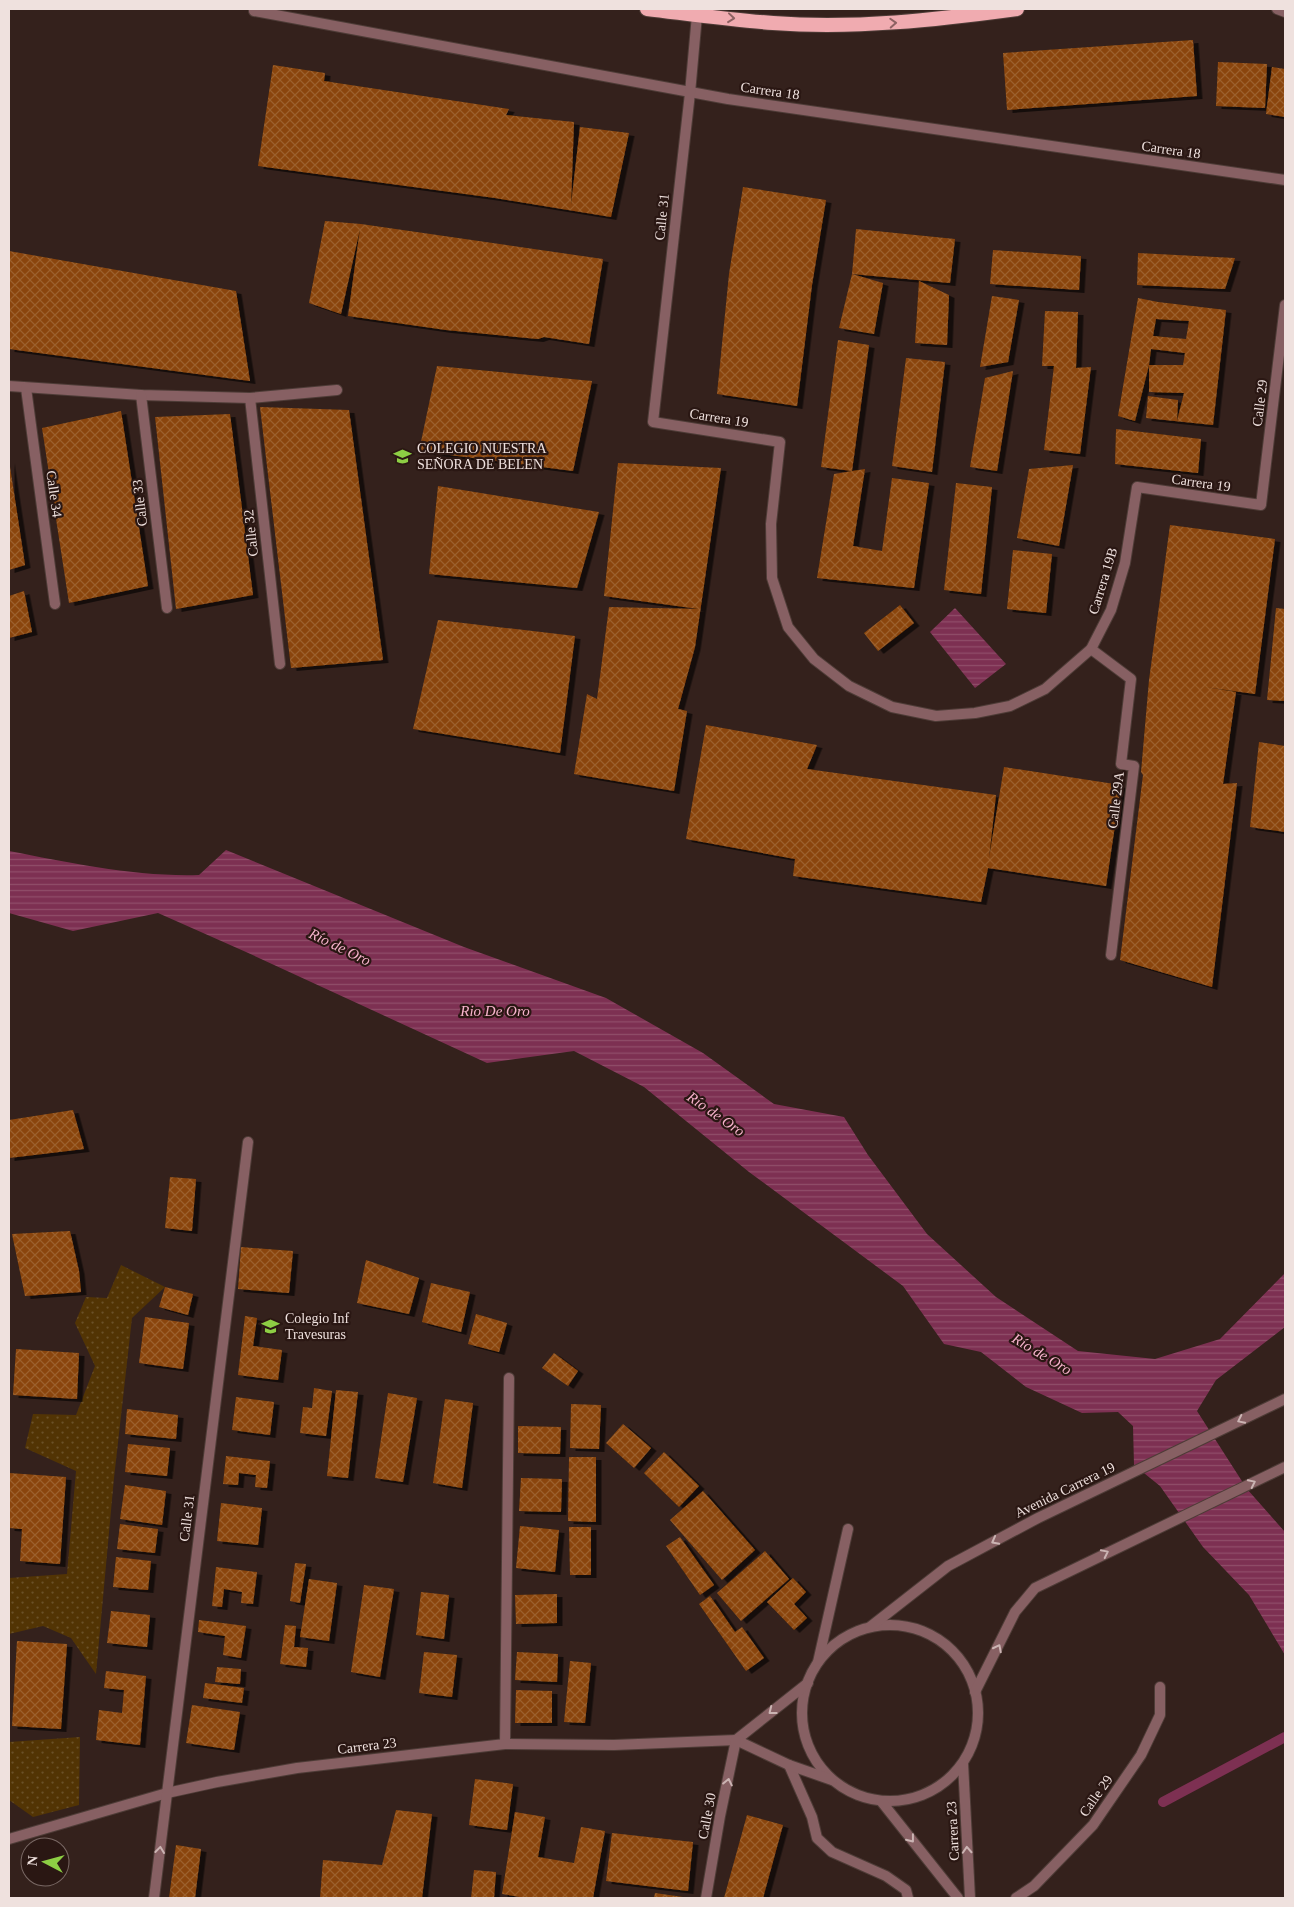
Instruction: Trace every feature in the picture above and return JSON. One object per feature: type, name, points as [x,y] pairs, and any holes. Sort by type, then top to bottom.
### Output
[{"type":"highway","points":[[648,9],[774,23],[832,24],[956,18],[1017,9]]},
{"type":"street","points":[[1277,9],[1285,12]]},
{"type":"street","name":"Carrera 18","points":[[254,11],[690,93],[1285,180]]},
{"type":"street","name":"Calle 31","points":[[653,422],[697,15]]},
{"type":"street","name":"Calle 29","points":[[1261,505],[1285,305]]},
{"type":"street","points":[[9,386],[141,395],[250,398],[337,390]]},
{"type":"street","name":"Calle 34","points":[[26,388],[55,604]]},
{"type":"street","name":"Calle 33","points":[[141,395],[167,608]]},
{"type":"street","name":"Calle 32","points":[[250,398],[280,664]]},
{"type":"street","name":"Carrera 19","points":[[653,422],[780,442]]},
{"type":"street","name":"Carrera 19B","points":[[780,442],[771,524],[772,578],[788,627],[814,659],[849,686],[892,707],[936,716],[975,713],[1010,706],[1045,689],[1091,649],[1111,610],[1125,563],[1137,488]]},
{"type":"street","name":"Carrera 19","points":[[1137,488],[1261,505]]},
{"type":"street","name":"Calle 29A","points":[[1091,649],[1131,679],[1120,764],[1134,766],[1111,955]]},
{"type":"street","name":"Calle 31","points":[[154,1898],[248,1142]]},
{"type":"street","points":[[505,1744],[509,1378]]},
{"type":"street","name":"Avenida Carrera 19","points":[[869,1628],[948,1566],[1038,1518],[1285,1398]]},
{"type":"street","points":[[975,1692],[1015,1612],[1035,1588],[1285,1467]]},
{"type":"street","points":[[818,1664],[848,1529]]},
{"type":"street","points":[[888,1625],[908,1627],[926,1633],[938,1640],[958,1656],[969,1673],[975,1692],[978,1710],[977,1728],[972,1746],[963,1763],[951,1777],[936,1789],[918,1797],[900,1801],[881,1801],[864,1797],[832,1780],[819,1764],[812,1751],[803,1724],[803,1703],[808,1683],[818,1664],[832,1647],[849,1635],[869,1628],[888,1625]]},
{"type":"street","points":[[736,1740],[808,1683]]},
{"type":"street","name":"Calle 29","points":[[1016,1898],[1034,1886],[1099,1817],[1141,1755],[1160,1715],[1160,1687]]},
{"type":"street","name":"Carrera 23","points":[[9,1839],[167,1793],[217,1782],[297,1768],[505,1744],[614,1745],[736,1740],[789,1765],[832,1780]]},
{"type":"street","name":"Calle 30","points":[[706,1898],[720,1816],[736,1740]]},
{"type":"street","name":"Carrera 23","points":[[963,1763],[970,1898]]},
{"type":"street","points":[[789,1765],[812,1817],[817,1838],[832,1852],[886,1876],[906,1890],[908,1898]]},
{"type":"street","name":"Carrera 23","points":[[881,1801],[958,1898]]},
{"type":"shaded area","points":[[121,1265],[165,1287],[132,1318],[114,1478],[96,1674],[71,1638],[43,1626],[9,1634],[9,1578],[67,1574],[76,1471],[25,1448],[33,1414],[76,1415],[95,1366],[75,1323],[86,1297],[107,1298]]},
{"type":"shaded area","points":[[80,1737],[79,1805],[33,1817],[9,1800],[9,1742]]},
{"type":"water","points":[[955,608],[1006,664],[975,688],[930,632]]},
{"type":"water","name":"Rio De Oro","points":[[226,850],[464,947],[606,998],[703,1053],[774,1104],[844,1117],[868,1155],[927,1234],[996,1297],[1078,1351],[1155,1359],[1220,1339],[1285,1273],[1285,1327],[1216,1380],[1197,1411],[1247,1489],[1285,1532],[1285,1655],[1249,1595],[1203,1547],[1160,1486],[1134,1465],[1133,1426],[1118,1412],[1082,1413],[1026,1387],[981,1352],[944,1344],[903,1286],[749,1172],[644,1087],[574,1051],[487,1063],[158,913],[73,931],[9,913],[9,851],[151,874],[199,875]]},
{"type":"building","points":[[1193,40],[1197,96],[1007,110],[1003,53]]},
{"type":"building","points":[[1218,62],[1267,64],[1265,108],[1216,106]]},
{"type":"building","points":[[273,65],[325,73],[324,81],[509,109],[506,115],[574,122],[571,205],[580,127],[629,133],[611,217],[495,198],[258,166]]},
{"type":"building","points":[[1272,67],[1285,69],[1285,117],[1266,114]]},
{"type":"building","points":[[743,187],[826,200],[812,285],[797,406],[717,394],[729,274]]},
{"type":"building","points":[[325,221],[361,224],[603,259],[589,344],[544,337],[538,339],[446,330],[348,316],[360,229],[341,314],[309,303]]},
{"type":"building","points":[[856,229],[955,239],[950,283],[852,274]]},
{"type":"building","points":[[993,250],[1081,256],[1079,290],[990,284]]},
{"type":"building","points":[[9,251],[236,291],[250,381],[9,349]]},
{"type":"building","points":[[1138,253],[1235,258],[1225,289],[1137,285]]},
{"type":"building","points":[[852,274],[883,283],[874,334],[839,328]]},
{"type":"building","points":[[919,281],[949,295],[947,345],[915,343]]},
{"type":"building","points":[[992,296],[1019,300],[1008,362],[980,367]]},
{"type":"building","points":[[1138,298],[1226,310],[1213,425],[1146,418],[1148,396],[1178,400],[1177,421],[1184,393],[1149,392],[1149,365],[1135,421],[1118,416]],"holes":[[[1156,319],[1189,321],[1186,339],[1153,336]],[[1151,349],[1185,353],[1183,365],[1149,365]]]},
{"type":"building","points":[[1045,311],[1078,312],[1076,368],[1091,367],[1080,454],[1044,450],[1054,366],[1042,366]]},
{"type":"building","points":[[838,340],[869,345],[852,471],[821,467]]},
{"type":"building","points":[[906,358],[945,362],[932,472],[892,466]]},
{"type":"building","points":[[437,366],[592,381],[573,471],[419,451]]},
{"type":"building","points":[[1013,371],[997,471],[970,467],[985,378]]},
{"type":"building","points":[[260,407],[349,410],[383,660],[291,668]]},
{"type":"building","points":[[121,411],[148,586],[69,603],[42,428]]},
{"type":"building","points":[[230,414],[253,595],[176,609],[155,417]]},
{"type":"building","points":[[1116,429],[1201,439],[1198,473],[1115,464]]},
{"type":"building","points":[[9,460],[25,565],[9,570]]},
{"type":"building","points":[[618,463],[721,468],[695,647],[678,709],[687,711],[674,791],[574,774],[587,694],[597,699],[609,607],[699,609],[604,596]]},
{"type":"building","points":[[1073,465],[1059,546],[1017,538],[1029,469]]},
{"type":"building","points":[[865,469],[853,546],[882,551],[892,478],[929,483],[914,588],[817,578],[834,474]]},
{"type":"building","points":[[956,483],[992,487],[981,594],[944,590]]},
{"type":"building","points":[[438,486],[599,512],[577,588],[429,574]]},
{"type":"building","points":[[1170,525],[1275,539],[1255,694],[1205,687],[1236,692],[1223,784],[1237,783],[1212,987],[1120,960],[1143,775],[1141,772],[1149,680]]},
{"type":"building","points":[[1013,550],[1052,554],[1046,613],[1007,609]]},
{"type":"building","points":[[24,591],[32,632],[9,638],[9,596]]},
{"type":"building","points":[[900,605],[914,623],[878,651],[864,633]]},
{"type":"building","points":[[1276,608],[1285,609],[1285,701],[1267,700]]},
{"type":"building","points":[[438,620],[575,636],[560,753],[413,729]]},
{"type":"building","points":[[706,725],[817,745],[807,769],[996,795],[989,858],[1004,767],[1121,785],[1106,886],[988,868],[981,902],[793,876],[795,859],[686,839]]},
{"type":"building","points":[[1259,742],[1285,746],[1285,832],[1250,827]]},
{"type":"building","points":[[73,1110],[84,1149],[9,1158],[9,1120]]},
{"type":"building","points":[[170,1177],[196,1179],[192,1231],[165,1228]]},
{"type":"building","points":[[70,1231],[79,1271],[81,1292],[25,1296],[12,1234]]},
{"type":"building","points":[[241,1247],[293,1251],[289,1293],[238,1289]]},
{"type":"building","points":[[366,1260],[419,1278],[409,1314],[357,1303]]},
{"type":"building","points":[[431,1283],[470,1292],[461,1332],[422,1322]]},
{"type":"building","points":[[165,1287],[193,1294],[188,1315],[159,1307]]},
{"type":"building","points":[[476,1314],[507,1323],[499,1352],[468,1344]]},
{"type":"building","points":[[245,1316],[257,1318],[253,1346],[282,1350],[278,1380],[238,1375]]},
{"type":"building","points":[[145,1317],[189,1323],[183,1369],[139,1363]]},
{"type":"building","points":[[16,1349],[79,1353],[77,1399],[13,1395]]},
{"type":"building","points":[[554,1353],[578,1371],[568,1386],[542,1368]]},
{"type":"building","points":[[314,1388],[332,1391],[326,1436],[300,1433],[303,1407],[312,1408]]},
{"type":"building","points":[[336,1390],[358,1392],[348,1478],[327,1476]]},
{"type":"building","points":[[388,1393],[417,1398],[403,1482],[375,1478]]},
{"type":"building","points":[[236,1397],[274,1402],[270,1435],[232,1430]]},
{"type":"building","points":[[445,1399],[473,1403],[462,1488],[433,1483]]},
{"type":"building","points":[[571,1404],[601,1405],[599,1449],[570,1448]]},
{"type":"building","points":[[127,1409],[178,1415],[176,1439],[125,1434]]},
{"type":"building","points":[[623,1424],[651,1448],[634,1468],[606,1443]]},
{"type":"building","points":[[518,1426],[561,1427],[560,1454],[518,1453]]},
{"type":"building","points":[[128,1444],[170,1448],[167,1476],[125,1472]]},
{"type":"building","points":[[664,1452],[699,1486],[679,1507],[644,1473]]},
{"type":"building","points":[[226,1456],[270,1461],[267,1488],[255,1487],[256,1475],[239,1473],[238,1485],[223,1484]]},
{"type":"building","points":[[569,1457],[596,1457],[596,1522],[568,1521]]},
{"type":"building","points":[[9,1473],[66,1477],[60,1564],[20,1561],[22,1529],[9,1528]]},
{"type":"building","points":[[521,1478],[562,1479],[561,1512],[519,1511]]},
{"type":"building","points":[[125,1485],[166,1491],[162,1525],[120,1519]]},
{"type":"building","points":[[703,1491],[755,1550],[722,1580],[670,1520]]},
{"type":"building","points":[[221,1503],[262,1508],[258,1545],[217,1541]]},
{"type":"building","points":[[120,1524],[158,1529],[155,1553],[117,1549]]},
{"type":"building","points":[[520,1526],[559,1530],[555,1572],[516,1568]]},
{"type":"building","points":[[569,1527],[591,1527],[591,1575],[570,1575]]},
{"type":"building","points":[[680,1537],[714,1585],[700,1595],[666,1546]]},
{"type":"building","points":[[765,1551],[789,1579],[741,1621],[717,1593]]},
{"type":"building","points":[[116,1557],[151,1561],[148,1590],[113,1587]]},
{"type":"building","points":[[295,1563],[306,1564],[300,1603],[290,1601]]},
{"type":"building","points":[[216,1567],[257,1572],[253,1604],[241,1603],[242,1592],[224,1589],[222,1607],[212,1606]]},
{"type":"building","points":[[793,1578],[806,1592],[794,1604],[807,1618],[794,1630],[767,1602]]},
{"type":"building","points":[[309,1579],[337,1583],[329,1641],[300,1637]]},
{"type":"building","points":[[364,1585],[394,1589],[380,1677],[351,1672]]},
{"type":"building","points":[[421,1592],[449,1595],[444,1639],[416,1635]]},
{"type":"building","points":[[557,1594],[557,1623],[516,1624],[515,1595]]},
{"type":"building","points":[[710,1596],[735,1632],[742,1627],[764,1658],[746,1671],[699,1604]]},
{"type":"building","points":[[111,1611],[150,1615],[147,1647],[107,1643]]},
{"type":"building","points":[[199,1620],[246,1626],[241,1658],[223,1655],[225,1636],[198,1632]]},
{"type":"building","points":[[285,1625],[296,1626],[294,1647],[308,1648],[306,1667],[280,1664]]},
{"type":"building","points":[[17,1641],[67,1644],[61,1729],[12,1726]]},
{"type":"building","points":[[424,1652],[457,1655],[452,1697],[419,1693]]},
{"type":"building","points":[[517,1652],[558,1654],[557,1682],[515,1680]]},
{"type":"building","points":[[570,1661],[591,1663],[585,1723],[564,1722]]},
{"type":"building","points":[[217,1667],[241,1669],[240,1684],[215,1682]]},
{"type":"building","points":[[106,1671],[146,1676],[140,1745],[96,1740],[99,1710],[122,1713],[124,1690],[104,1688]]},
{"type":"building","points":[[205,1683],[244,1688],[242,1703],[203,1698]]},
{"type":"building","points":[[516,1690],[552,1691],[552,1723],[515,1723]]},
{"type":"building","points":[[192,1705],[240,1712],[234,1750],[186,1743]]},
{"type":"building","points":[[475,1779],[513,1784],[507,1830],[469,1825]]},
{"type":"building","points":[[396,1810],[432,1814],[422,1898],[320,1898],[323,1860],[382,1865]]},
{"type":"building","points":[[515,1812],[545,1817],[538,1857],[574,1863],[581,1827],[605,1831],[593,1898],[526,1898],[502,1894]]},
{"type":"building","points":[[747,1815],[783,1825],[763,1898],[724,1898]]},
{"type":"building","points":[[612,1833],[693,1842],[688,1891],[606,1881]]},
{"type":"building","points":[[176,1845],[201,1849],[195,1898],[169,1898]]},
{"type":"building","points":[[474,1870],[496,1872],[494,1898],[471,1898]]},
{"type":"building","points":[[655,1893],[683,1897],[683,1898],[654,1898]]},
{"type":"waterway","points":[[1163,1802],[1285,1737]]},
{"type":"place","name":"COLEGIO NUESTRA SEÑORA DE BELEN","points":[[403,456]]},
{"type":"place","name":"Colegio Inf Travesuras","points":[[271,1326]]},
{"type":"water label","name":"Río de Oro","points":[[340,947]]},
{"type":"water label","name":"Río de Oro","points":[[716,1114]]},
{"type":"water label","name":"Río de Oro","points":[[1042,1354]]}]
